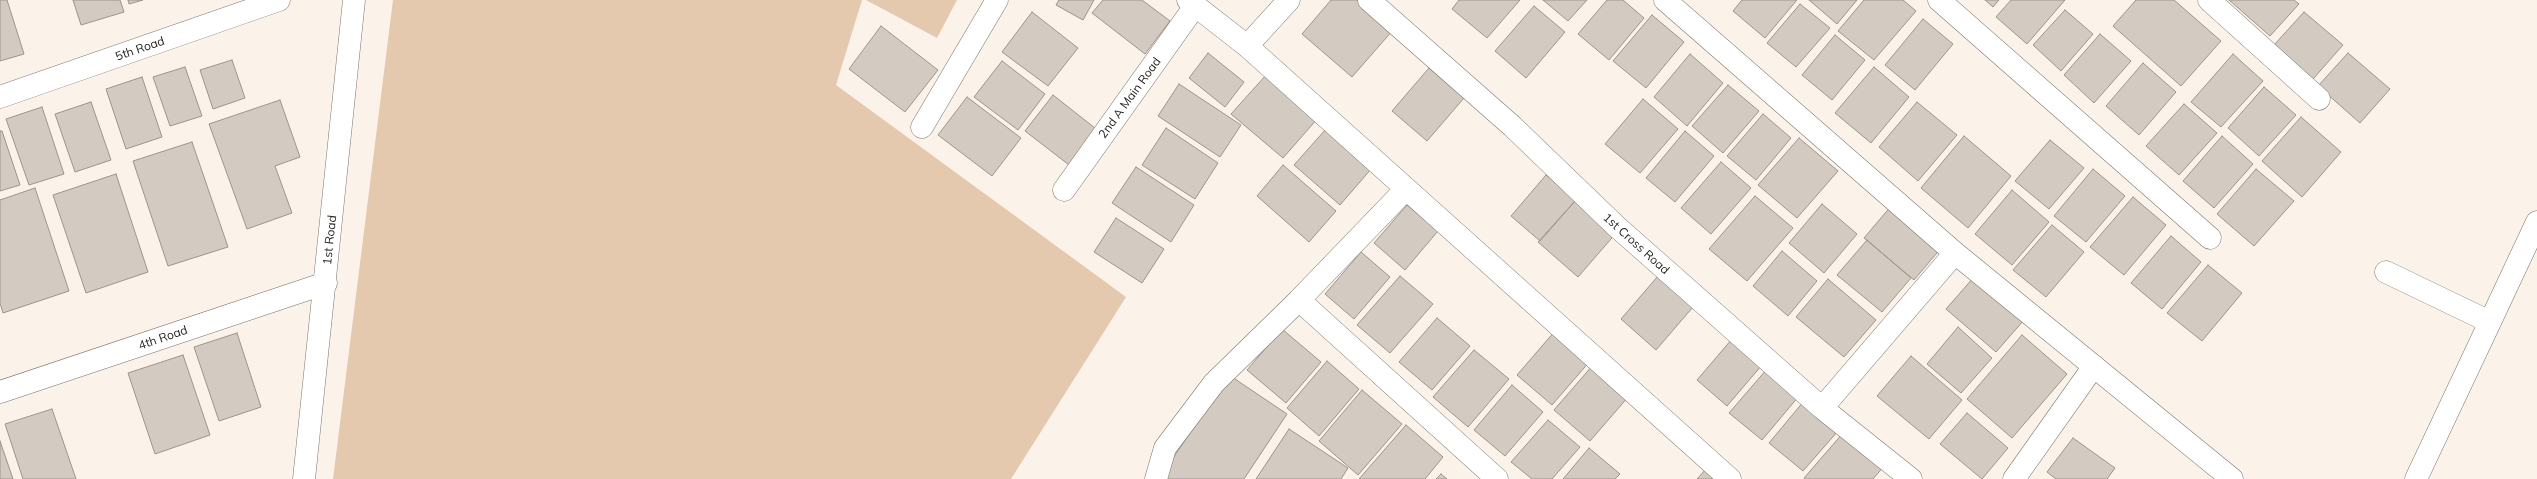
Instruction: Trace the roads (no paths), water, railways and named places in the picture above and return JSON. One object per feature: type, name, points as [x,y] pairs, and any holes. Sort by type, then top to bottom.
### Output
[{"type":"street","name":"5th Road","points":[[0,97],[280,0]]},
{"type":"street","name":"1st Road","points":[[304,479],[326,283],[354,0]]},
{"type":"street","points":[[922,127],[997,0]]},
{"type":"street","points":[[1247,46],[1289,0]]},
{"type":"street","name":"1st Cross Road","points":[[1369,0],[1512,126],[1616,226],[1822,408],[1911,479]]},
{"type":"street","points":[[1665,0],[1955,253],[2232,479]]},
{"type":"street","points":[[1939,0],[2210,238]]},
{"type":"street","points":[[2209,0],[2320,99]]},
{"type":"street","points":[[1192,3],[1247,46],[1730,479]]},
{"type":"street","name":"2nd A Main Road","points":[[1064,190],[1192,3]]},
{"type":"street","points":[[1156,479],[1165,448],[1214,384],[1299,300],[1406,188]]},
{"type":"street","points":[[2416,479],[2537,222]]},
{"type":"street","points":[[1822,408],[1955,253]]},
{"type":"street","points":[[2386,272],[2490,322]]},
{"type":"street","name":"4th Road","points":[[0,392],[326,283]]},
{"type":"street","points":[[1299,300],[1497,479]]},
{"type":"street","points":[[2014,479],[2094,366]]}]
